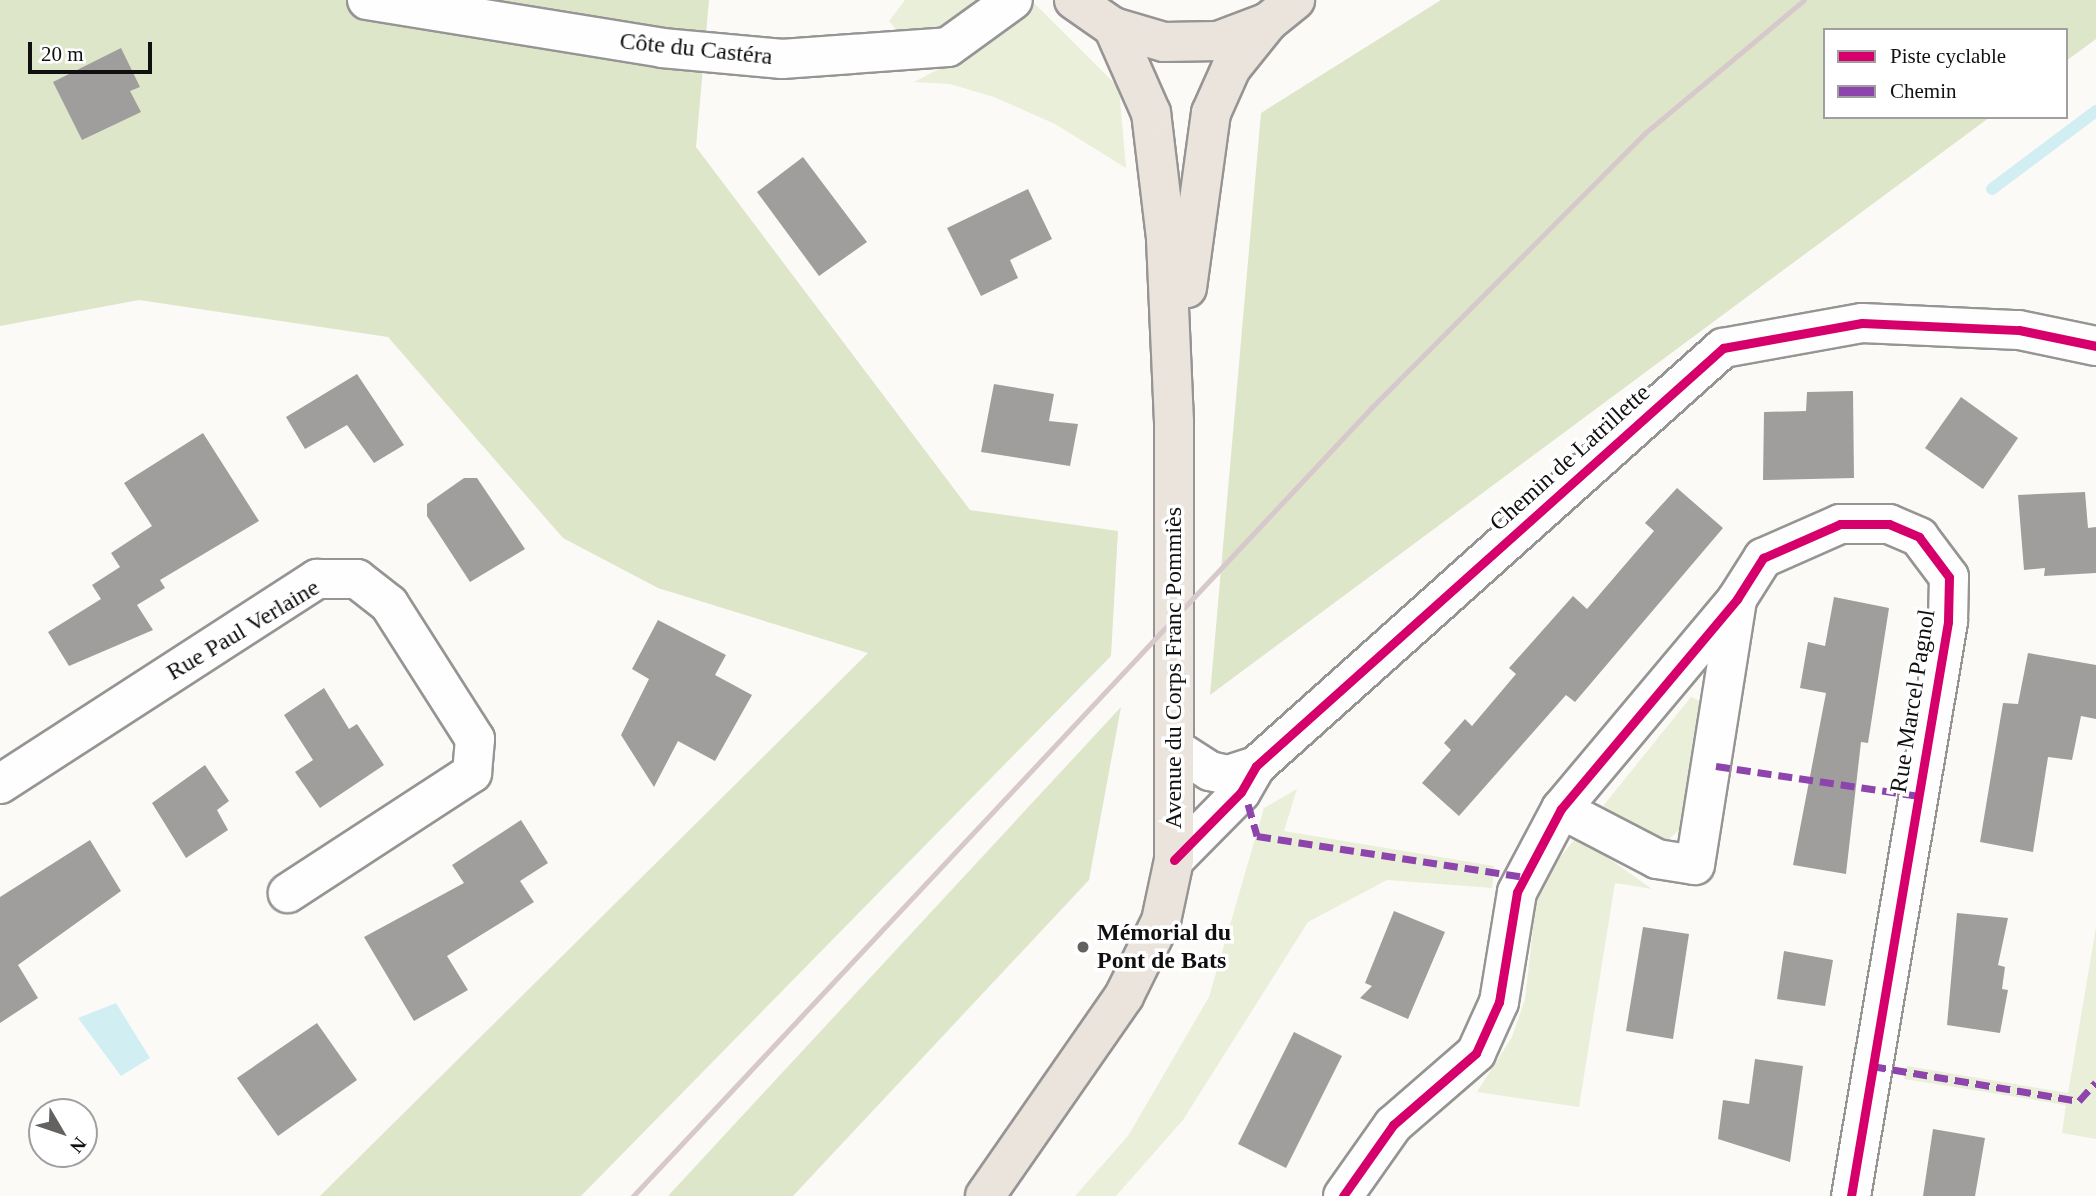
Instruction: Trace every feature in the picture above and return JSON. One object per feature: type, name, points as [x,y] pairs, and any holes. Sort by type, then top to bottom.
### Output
[{"type":"main road","points":[[1074,0],[1113,27],[1164,43],[1217,41],[1281,11]]},
{"type":"main road","name":"Avenue du Corps Franc Pommiès","points":[[1174,422],[1211,113],[1231,68],[1281,11]]},
{"type":"main road","name":"Avenue du Corps Franc Pommiès","points":[[985,1196],[1124,996],[1161,921],[1174,860],[1174,422],[1166,238],[1151,113],[1113,27]]},
{"type":"street","name":"Côte du Castéra","points":[[367,0],[662,48],[782,60],[948,47],[1013,0]]},
{"type":"street","name":"Chemin de Latrillette","points":[[1174,860],[1241,792],[1256,766],[1723,348],[1862,323],[2020,330],[2096,346]]},
{"type":"street","name":"Rue Marcel Pagnol","points":[[1737,599],[1695,865],[1657,859],[1561,809],[1737,599],[1763,558],[1840,524],[1889,524],[1919,537],[1949,578],[1948,622],[1851,1196]]},
{"type":"street","name":"Rue Paul Verlaine","points":[[0,784],[317,579],[357,579],[389,604],[475,739],[472,773],[288,893]]},
{"type":"street","name":"Chemin de Latrillette","points":[[1174,748],[1210,771],[1228,775],[1256,766]]},
{"type":"street","points":[[1343,1196],[1393,1125],[1458,1071],[1491,1028],[1517,892],[1561,809]]},
{"type":"green space","points":[[0,0],[709,0],[696,147],[970,510],[1118,531],[1111,656],[581,1196],[320,1196],[868,653],[658,588],[563,538],[388,337],[139,300],[0,326]]},
{"type":"green space","points":[[905,0],[997,0],[967,24],[904,39],[889,21]]},
{"type":"green space","points":[[1441,0],[2096,0],[2096,39],[2068,60],[2068,28],[1823,28],[1823,119],[1987,119],[1210,695],[1261,113]]},
{"type":"green space","points":[[1035,4],[1119,88],[1126,168],[1055,124],[994,97],[950,84],[914,82],[981,47]]},
{"type":"green space","points":[[1691,697],[1706,704],[1682,827],[1666,842],[1624,825],[1603,806]]},
{"type":"green space","points":[[1121,707],[1089,880],[793,1196],[668,1196]]},
{"type":"green space","points":[[1297,789],[1284,831],[1494,866],[1492,888],[1387,880],[1308,922],[1183,1120],[1116,1196],[1075,1196],[1128,1136],[1209,997],[1264,808]]},
{"type":"green space","points":[[1577,836],[1652,889],[1615,883],[1579,1107],[1477,1092],[1512,1037],[1525,999],[1538,885]]},
{"type":"green space","points":[[2096,927],[2096,1139],[2062,1133],[2066,1105],[1904,1079],[1907,1066],[2068,1093]]},
{"type":"water","points":[[116,1003],[150,1058],[121,1076],[78,1018]]},
{"type":"building","points":[[121,48],[140,87],[130,91],[141,112],[82,140],[53,82]]},
{"type":"building","points":[[803,157],[867,242],[819,276],[757,192]]},
{"type":"building","points":[[1028,189],[1052,239],[1010,260],[1018,278],[981,296],[947,228]]},
{"type":"building","points":[[357,374],[404,445],[374,463],[347,425],[305,449],[286,417]]},
{"type":"building","points":[[994,384],[1054,394],[1049,421],[1078,424],[1070,466],[981,452]]},
{"type":"building","points":[[1853,391],[1854,478],[1763,480],[1764,412],[1806,411],[1807,392]]},
{"type":"building","points":[[1961,397],[2018,438],[1983,489],[1925,448]]},
{"type":"building","points":[[203,433],[259,521],[160,580],[165,588],[137,605],[153,630],[69,666],[48,632],[101,599],[92,585],[120,567],[111,553],[152,526],[124,483]]},
{"type":"building","points":[[464,478],[477,478],[525,549],[470,582],[427,516],[427,504]]},
{"type":"building","points":[[1677,488],[1723,528],[1575,702],[1566,695],[1459,816],[1422,783],[1451,750],[1444,743],[1465,719],[1472,726],[1516,674],[1509,668],[1573,596],[1587,609],[1654,531],[1645,523]]},
{"type":"building","points":[[2085,492],[2088,528],[2096,527],[2096,573],[2044,576],[2045,568],[2024,570],[2018,495]]},
{"type":"building","points":[[1834,597],[1889,608],[1868,743],[1861,742],[1846,874],[1793,865],[1826,693],[1800,688],[1808,642],[1825,646]]},
{"type":"building","points":[[658,620],[726,655],[715,675],[752,695],[715,761],[678,741],[654,787],[621,735],[649,679],[632,669]]},
{"type":"building","points":[[2028,653],[2096,665],[2096,719],[2081,716],[2072,760],[2048,757],[2033,852],[1980,842],[2003,703],[2018,704]]},
{"type":"building","points":[[324,688],[349,729],[357,724],[384,765],[320,808],[295,772],[313,760],[284,715]]},
{"type":"building","points":[[205,765],[229,801],[217,810],[228,830],[186,858],[152,803]]},
{"type":"building","points":[[521,820],[548,863],[520,881],[534,902],[447,956],[468,990],[414,1021],[364,937],[464,883],[452,865]]},
{"type":"building","points":[[90,840],[121,891],[18,965],[38,998],[0,1023],[0,897]]},
{"type":"building","points":[[1394,911],[1445,932],[1408,1019],[1360,998],[1372,986],[1365,983]]},
{"type":"building","points":[[1957,913],[2008,918],[1998,965],[2005,967],[2002,989],[2008,990],[2000,1033],[1947,1025]]},
{"type":"building","points":[[1643,927],[1689,934],[1673,1039],[1626,1031]]},
{"type":"building","points":[[1784,951],[1833,960],[1825,1006],[1777,999]]},
{"type":"building","points":[[317,1023],[357,1080],[278,1136],[237,1078]]},
{"type":"building","points":[[1294,1032],[1342,1056],[1286,1168],[1238,1144]]},
{"type":"building","points":[[1755,1059],[1803,1066],[1790,1162],[1718,1139],[1723,1100],[1749,1104]]},
{"type":"building","points":[[1933,1129],[1985,1138],[1975,1196],[1923,1196]]},
{"type":"waterway","points":[[1992,189],[2096,111]]},
{"type":"railway","points":[[633,1196],[1372,407],[1645,133],[1804,0]]},
{"type":"marked path","points":[[1716,766],[1918,796]]},
{"type":"marked path","points":[[1248,804],[1257,836],[1525,877]]},
{"type":"marked path","points":[[1872,1066],[2079,1101],[2096,1082]]},
{"type":"cycle path","points":[[1174,860],[1241,792],[1256,766],[1723,348],[1862,323],[2019,330],[2096,346]]},
{"type":"cycle path","points":[[1343,1196],[1393,1125],[1476,1053],[1499,1002],[1517,892],[1561,809],[1737,599],[1763,558],[1840,524],[1889,524],[1919,537],[1949,577],[1948,622],[1851,1196]]},
{"type":"place","name":"Mémorial du Pont de Bats","points":[[1083,947]]}]
